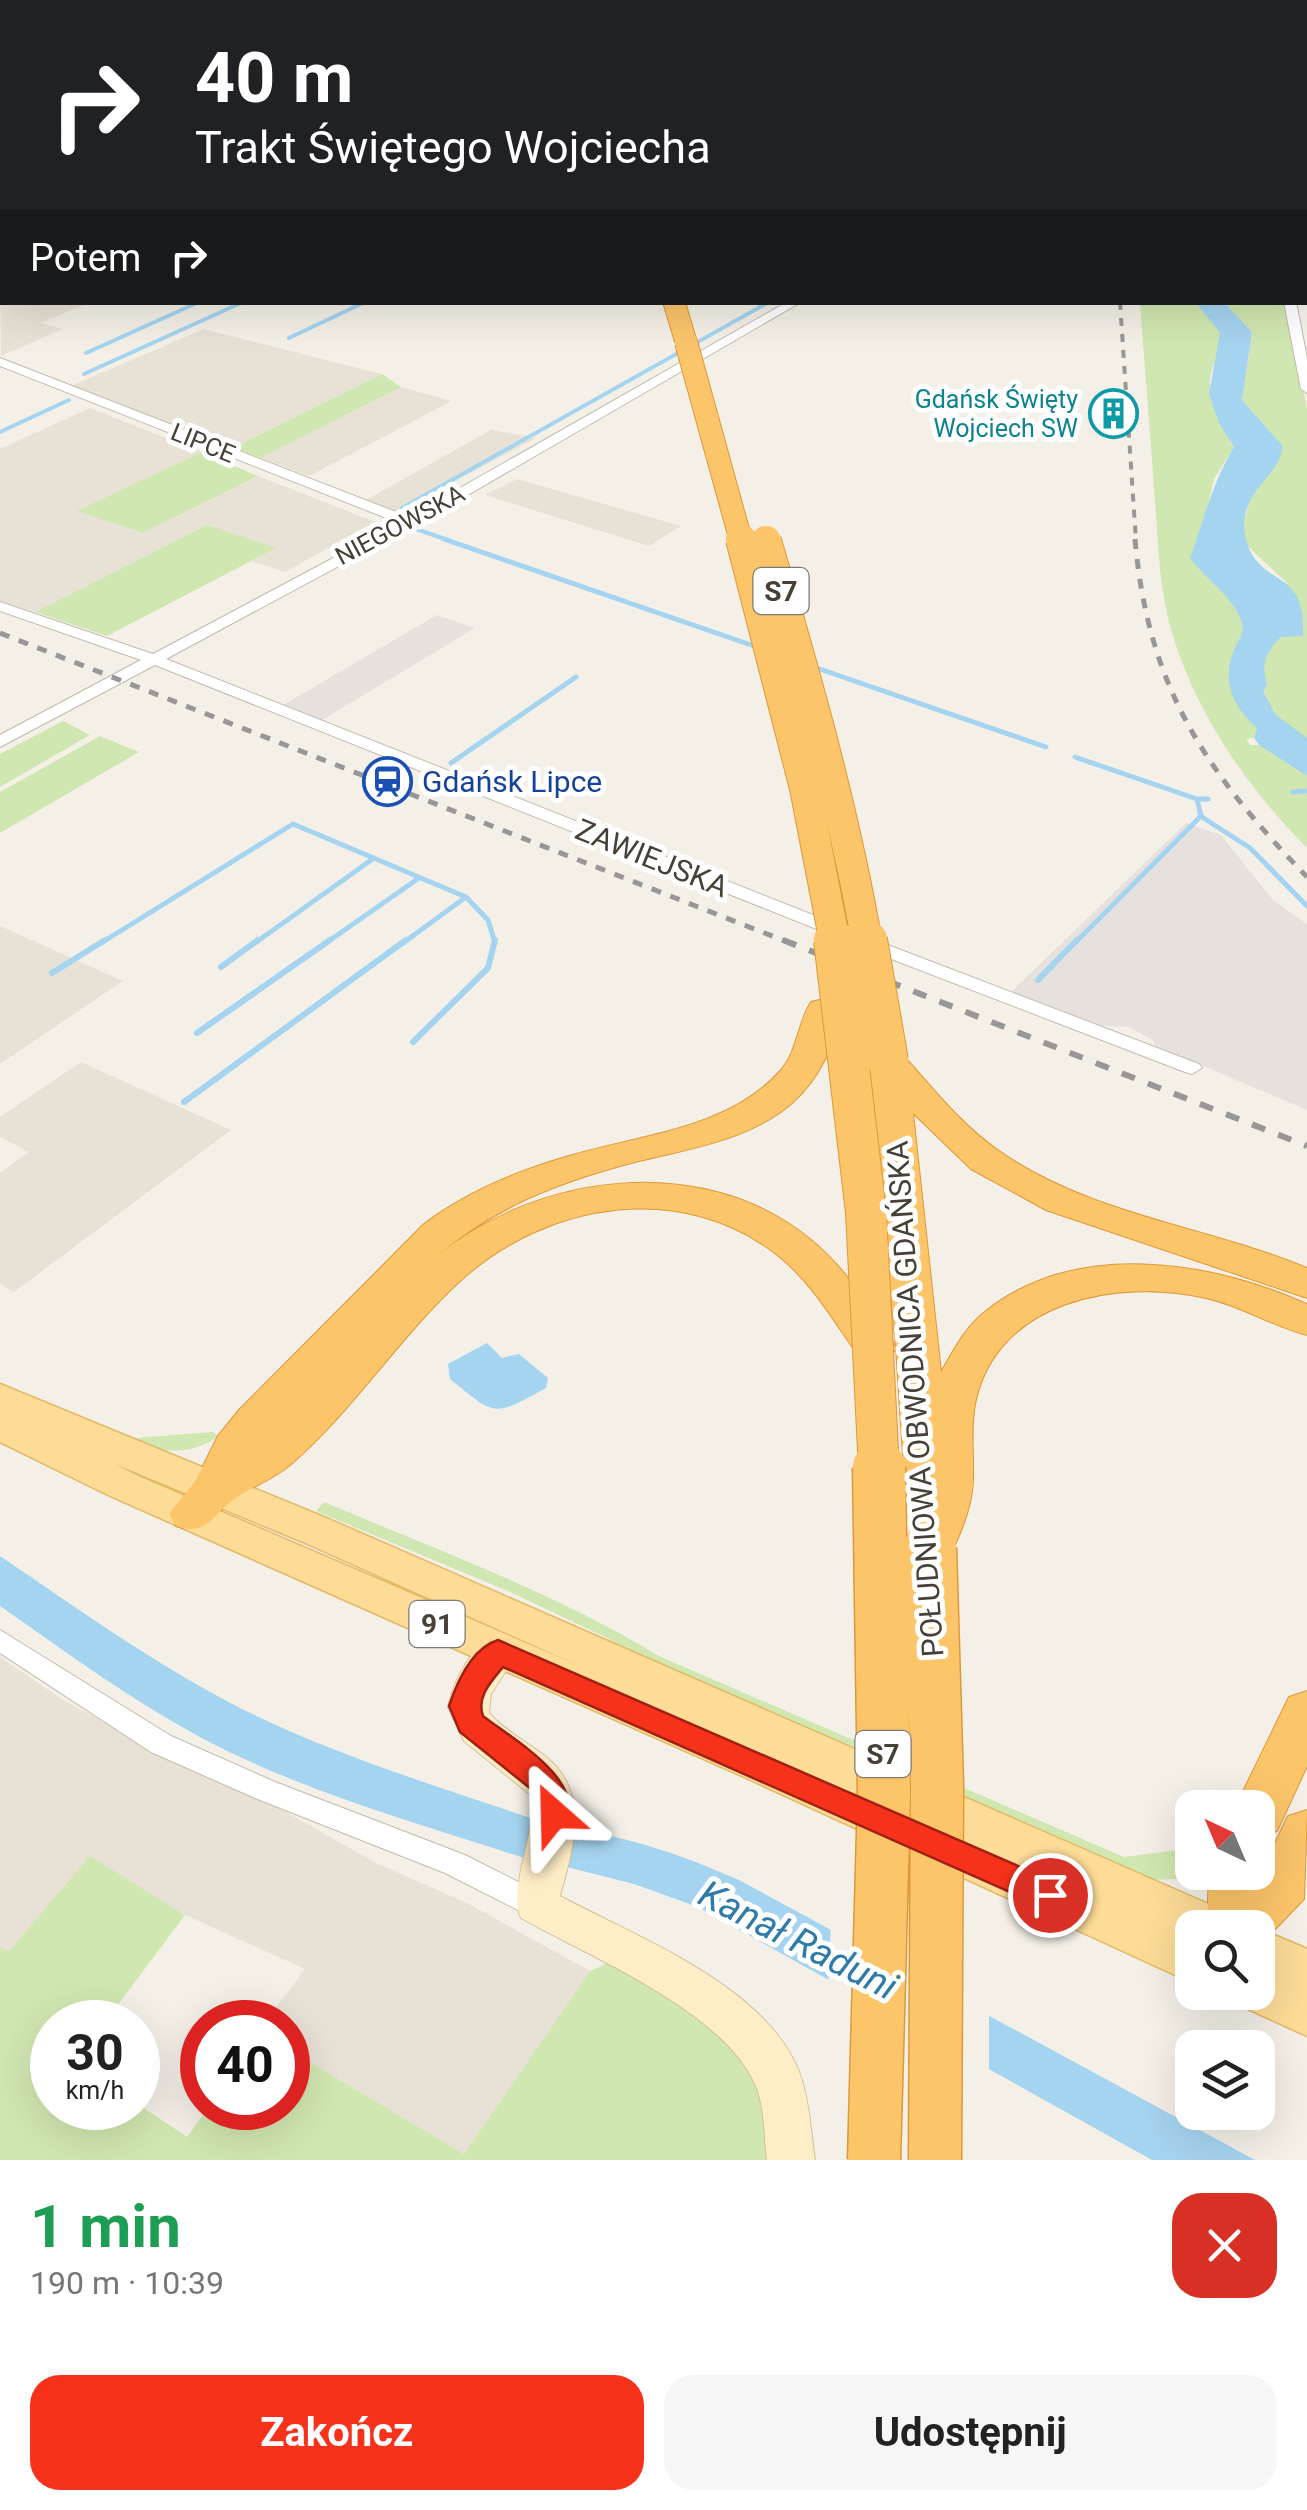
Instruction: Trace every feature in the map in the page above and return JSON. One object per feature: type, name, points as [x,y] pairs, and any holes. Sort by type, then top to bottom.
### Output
[{"type":"highway","name":"POŁUDNIOWA OBWODNICA GDAŃSKA","points":[[675,305],[774,664],[819,853],[860,1139],[875,1348],[884,1636],[874,2160]]},
{"type":"highway","name":"POŁUDNIOWA OBWODNICA GDAŃSKA","points":[[697,305],[823,734],[865,919],[888,1060],[911,1257],[930,1548],[937,1785],[935,2160]]},
{"type":"highway","points":[[203,1502],[274,1453],[302,1397],[418,1249],[474,1208],[560,1172],[723,1125],[780,1094],[801,1074],[818,1040],[824,1010],[823,979],[834,942]]},
{"type":"highway","points":[[888,1060],[969,1147],[1016,1179],[1104,1217],[1250,1261],[1307,1284]]},
{"type":"highway","points":[[302,1397],[493,1234],[556,1206],[603,1198],[678,1200],[708,1206],[766,1228],[811,1264],[875,1348]]},
{"type":"highway","points":[[930,1548],[950,1486],[948,1443],[960,1380],[969,1357],[985,1336],[1023,1305],[1050,1293],[1105,1280],[1164,1278],[1217,1286],[1258,1298],[1307,1320]]},
{"type":"highway","points":[[1270,1790],[1307,1711]]},
{"type":"highway","points":[[1259,1910],[1285,1882],[1307,1832]]},
{"type":"main road","name":"91","points":[[0,1398],[498,1652],[778,1772],[1175,1952]]},
{"type":"main road","name":"91","points":[[0,1425],[203,1502],[318,1531],[1175,1912]]},
{"type":"main road","points":[[1275,1957],[1307,1973]]},
{"type":"main road","points":[[1275,1998],[1307,2014]]},
{"type":"street","name":"NIEGOWSKA","points":[[0,742],[407,521],[791,305]]},
{"type":"street","points":[[1291,305],[1307,389]]},
{"type":"street","name":"LIPCE","points":[[0,362],[407,521]]},
{"type":"street","name":"ZAWIEJSKA","points":[[0,606],[100,638],[622,845],[668,867],[1192,1068]]},
{"type":"street","points":[[0,1640],[161,1744],[265,1790],[454,1864],[540,1891],[699,1992],[734,2020],[780,2083],[791,2160]]},
{"type":"street","points":[[498,1652],[472,1684],[464,1706],[470,1723],[547,1784],[553,1797],[554,1814],[540,1891]]},
{"type":"shaded area","points":[[0,305],[83,305],[41,323],[63,329],[1,356]]},
{"type":"shaded area","points":[[204,329],[382,374],[233,448],[71,386]]},
{"type":"shaded area","points":[[401,387],[452,401],[309,476],[261,458]]},
{"type":"shaded area","points":[[90,408],[202,452],[79,511],[143,533],[258,476],[375,522],[285,572],[252,561],[274,549],[207,525],[35,612],[0,601],[0,449]]},
{"type":"shaded area","points":[[491,430],[536,438],[397,512],[366,500]]},
{"type":"shaded area","points":[[517,479],[681,526],[649,546],[485,495]]},
{"type":"shaded area","points":[[437,615],[475,628],[322,720],[283,705]]},
{"type":"shaded area","points":[[1186,823],[1221,835],[1273,900],[1307,924],[1307,1110],[1154,1045],[1154,1041],[1129,1027],[1103,1026],[1011,992]]},
{"type":"shaded area","points":[[0,926],[123,981],[0,1064]]},
{"type":"shaded area","points":[[81,1062],[231,1130],[14,1292],[0,1284],[0,1173],[29,1152],[0,1137],[0,1117]]},
{"type":"shaded area","points":[[0,1657],[63,1700],[175,1760],[270,1803],[378,1864],[467,1903],[590,1971],[464,2154],[310,2062],[310,2000],[282,2000],[305,1969],[172,1909],[91,1857],[9,1951],[0,1947]]},
{"type":"green space","points":[[1140,305],[1198,305],[1220,333],[1210,391],[1234,447],[1214,479],[1201,536],[1259,587],[1249,721],[1257,728],[1256,737],[1246,739],[1250,745],[1262,745],[1307,776],[1307,848],[1242,772],[1206,714],[1169,622],[1159,562]]},
{"type":"green space","points":[[1227,305],[1287,305],[1307,409],[1307,746],[1275,714],[1254,684],[1287,583],[1239,538],[1252,494],[1282,445],[1242,400],[1252,332]]},
{"type":"green space","points":[[382,374],[401,387],[261,458],[233,448]]},
{"type":"green space","points":[[202,452],[258,476],[143,533],[77,511]]},
{"type":"green space","points":[[207,525],[276,548],[107,636],[35,612]]},
{"type":"green space","points":[[63,721],[90,735],[0,787],[0,754]]},
{"type":"green space","points":[[100,736],[139,752],[0,833],[0,792]]},
{"type":"green space","points":[[212,1432],[219,1436],[195,1448],[172,1451],[123,1439]]},
{"type":"green space","points":[[324,1502],[452,1555],[578,1612],[659,1656],[1124,1857],[1175,1850],[1175,1879],[1148,1880],[653,1665],[609,1639],[510,1592],[316,1511]]},
{"type":"green space","points":[[90,1856],[185,1915],[121,2000],[30,2000],[30,2130],[160,2130],[160,2119],[187,2137],[192,2130],[310,2130],[310,2062],[464,2154],[590,1971],[612,1961],[697,2017],[742,2063],[758,2091],[767,2123],[768,2160],[0,2160],[0,1947],[9,1951]]},
{"type":"water","points":[[1198,305],[1227,305],[1252,332],[1242,400],[1282,445],[1276,466],[1252,498],[1244,526],[1254,557],[1291,588],[1302,614],[1303,636],[1281,637],[1268,654],[1264,671],[1267,685],[1263,691],[1275,714],[1307,738],[1307,776],[1254,738],[1257,728],[1241,711],[1229,683],[1230,661],[1242,632],[1241,620],[1231,602],[1190,558],[1214,488],[1234,447],[1219,423],[1209,394],[1220,333]]},
{"type":"water","points":[[487,1343],[502,1358],[519,1354],[548,1378],[546,1388],[505,1408],[496,1409],[477,1401],[450,1379],[448,1364]]},
{"type":"water","points":[[0,1556],[140,1650],[249,1712],[349,1755],[539,1821],[533,1861],[320,1790],[198,1736],[97,1674],[0,1606]]},
{"type":"water","name":"Kanał Raduni","points":[[569,1829],[656,1848],[739,1880],[1175,2117],[1175,2130],[1200,2130],[1255,2160],[1152,2160],[698,1907],[634,1884],[563,1866]]},
{"type":"pier","points":[[831,1922],[989,2009],[989,2076],[828,1985]]},
{"type":"waterway","points":[[86,353],[192,305]]},
{"type":"waterway","points":[[84,374],[236,305]]},
{"type":"waterway","points":[[289,338],[359,305]]},
{"type":"waterway","points":[[402,508],[764,305]]},
{"type":"waterway","points":[[0,432],[69,400]]},
{"type":"waterway","points":[[413,528],[451,541]]},
{"type":"waterway","points":[[444,539],[757,647]]},
{"type":"waterway","points":[[811,666],[1046,747]]},
{"type":"waterway","points":[[451,763],[576,677]]},
{"type":"waterway","points":[[1075,757],[1197,799]]},
{"type":"waterway","points":[[1293,792],[1307,791]]},
{"type":"waterway","points":[[1075,943],[1201,816],[1197,799]]},
{"type":"waterway","points":[[1197,799],[1208,799]]},
{"type":"waterway","points":[[1202,817],[1250,848],[1307,906]]},
{"type":"waterway","points":[[101,943],[293,824],[374,858]]},
{"type":"waterway","points":[[255,943],[374,858]]},
{"type":"waterway","points":[[374,858],[466,897]]},
{"type":"waterway","points":[[326,943],[419,878]]},
{"type":"waterway","points":[[403,943],[466,897]]},
{"type":"waterway","points":[[466,897],[488,920],[495,942]]},
{"type":"waterway","points":[[52,973],[105,940]]},
{"type":"waterway","points":[[221,967],[258,940]]},
{"type":"waterway","points":[[197,1033],[330,940]]},
{"type":"waterway","points":[[184,1102],[406,940]]},
{"type":"waterway","points":[[1038,980],[1077,940]]},
{"type":"waterway","points":[[413,1042],[488,968],[495,942]]},
{"type":"railway","points":[[1120,305],[1136,541]]},
{"type":"railway","points":[[1135,539],[1153,640],[1188,724],[1239,801],[1307,877]]},
{"type":"railway","points":[[0,633],[790,943]]},
{"type":"railway","points":[[783,940],[1307,1146]]},
{"type":"place","name":"Gdańsk Święty Wojciech SW","points":[[1113,413]]},
{"type":"place","name":"Gdańsk Lipce","points":[[387,781]]},
{"type":"route","points":[[554,1814],[547,1784],[470,1723],[464,1706],[472,1684],[498,1652],[760,1764],[1050,1895]]}]
